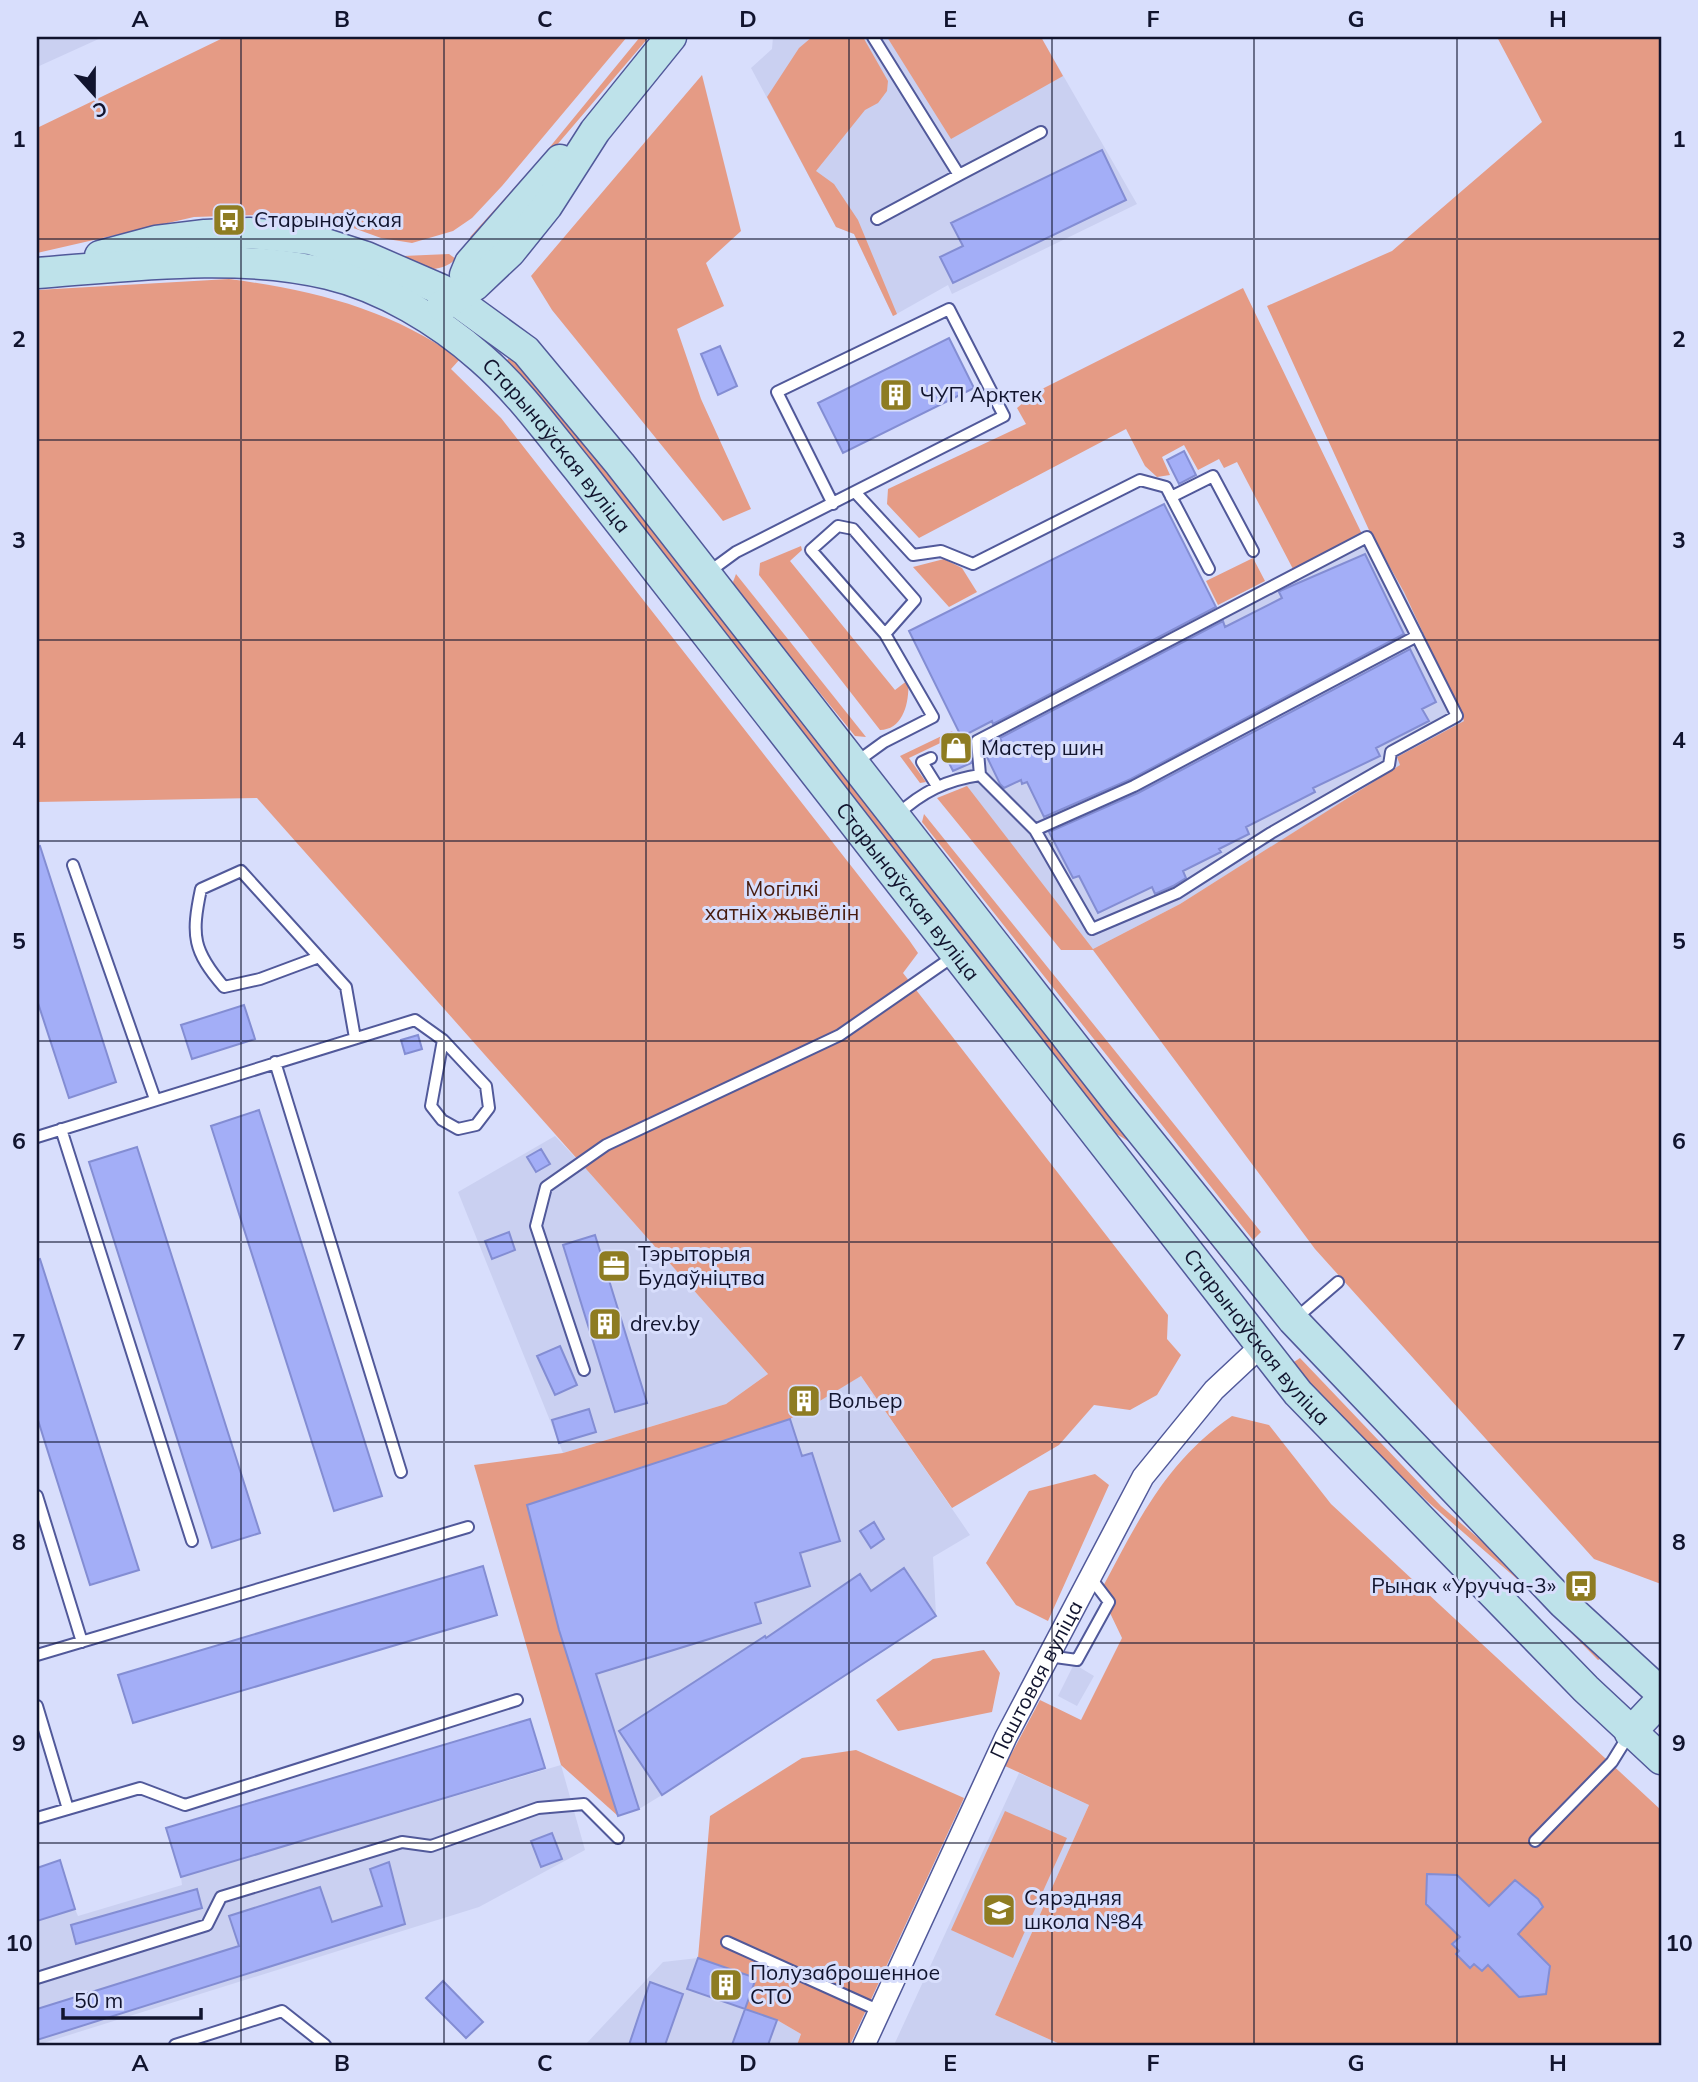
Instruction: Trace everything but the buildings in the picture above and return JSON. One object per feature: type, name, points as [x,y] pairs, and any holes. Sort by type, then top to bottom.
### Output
[{"type":"main road","points":[[403,304],[430,308],[458,299],[510,252],[547,205],[596,131],[671,37]]},
{"type":"main road","points":[[464,345],[456,320],[458,299],[470,263],[550,168],[596,131]]},
{"type":"main road","name":"Старынаўская вуліца","points":[[37,273],[156,241],[230,233],[310,239],[335,245],[407,274],[458,299],[526,351],[620,464],[894,817],[1293,1320],[1563,1603],[1661,1693]]},
{"type":"main road","points":[[510,252],[497,279],[495,299],[526,351]]},
{"type":"main road","points":[[407,274],[444,272],[470,263]]},
{"type":"main road","name":"Старынаўская вуліца","points":[[37,273],[175,265],[277,265],[331,274],[403,304],[464,345],[496,372],[570,459],[954,956],[1298,1393],[1630,1733],[1661,1759]]},
{"type":"main road","points":[[1261,1346],[1293,1320]]},
{"type":"main road","points":[[1630,1733],[1661,1700]]},
{"type":"street","name":"Паштовая вуліца","points":[[864,2045],[1006,1737],[1143,1476],[1214,1390],[1261,1346]]},
{"type":"lane","points":[[873,37],[959,175]]},
{"type":"lane","points":[[877,219],[1041,132]]},
{"type":"lane","points":[[704,575],[736,552],[833,504],[1004,416],[950,309],[777,392],[833,504]]},
{"type":"lane","points":[[1171,497],[1213,476],[1253,551]]},
{"type":"lane","points":[[855,492],[913,555],[941,551],[974,564],[1140,480],[1167,487],[1209,569]]},
{"type":"lane","points":[[853,764],[884,742],[933,717],[885,634],[811,550],[838,526],[853,529],[915,600],[885,634]]},
{"type":"lane","points":[[1367,537],[1457,716],[1391,752],[1389,765],[1271,833],[1177,893],[1092,929],[1035,830],[981,775],[977,741],[1367,537]]},
{"type":"lane","points":[[1035,830],[1133,786],[1418,636]]},
{"type":"lane","points":[[931,758],[922,762],[937,786]]},
{"type":"lane","points":[[894,817],[924,792],[981,775]]},
{"type":"lane","points":[[73,865],[155,1099]]},
{"type":"lane","points":[[320,957],[260,979],[224,988],[203,963],[193,926],[201,889],[241,871],[320,957],[346,986],[355,1038]]},
{"type":"lane","points":[[584,1370],[536,1226],[546,1187],[606,1145],[840,1035],[954,956]]},
{"type":"lane","points":[[37,1137],[415,1020],[443,1040],[486,1086],[489,1108],[476,1125],[458,1129],[442,1120],[431,1106],[443,1040]]},
{"type":"lane","points":[[275,1062],[401,1472]]},
{"type":"lane","points":[[61,1129],[192,1541]]},
{"type":"lane","points":[[1293,1320],[1338,1282]]},
{"type":"lane","points":[[37,1496],[82,1642]]},
{"type":"lane","points":[[37,1655],[468,1527]]},
{"type":"lane","points":[[37,1818],[140,1788],[185,1805],[517,1700]]},
{"type":"lane","points":[[37,1706],[68,1809]]},
{"type":"lane","points":[[1535,1841],[1612,1762],[1630,1733]]},
{"type":"lane","points":[[37,1978],[207,1925],[221,1897],[402,1842],[431,1846],[538,1808],[584,1804],[618,1838]]},
{"type":"lane","points":[[727,1942],[880,2011]]},
{"type":"lane","points":[[175,2045],[282,2011],[325,2045]]},
{"type":"shaded area","points":[[37,37],[103,37],[37,67]]},
{"type":"shaded area","points":[[773,37],[1041,37],[1137,204],[952,294],[948,285],[893,316],[854,234],[836,227],[751,68],[772,49]]},
{"type":"shaded area","points":[[1369,530],[1404,592],[1465,721],[1398,757],[1401,765],[1180,904],[1093,949],[953,771],[941,747]]},
{"type":"shaded area","points":[[555,1136],[768,1374],[726,1404],[563,1453],[458,1192]]},
{"type":"shaded area","points":[[861,1376],[970,1535],[933,1557],[936,1616],[662,1795],[639,1809],[618,1816],[559,1630],[527,1505],[789,1417]]},
{"type":"shaded area","points":[[1074,1664],[1094,1676],[1077,1706],[1058,1696]]},
{"type":"shaded area","points":[[561,1765],[585,1850],[479,1907],[37,2045],[37,1921],[75,1909],[78,1916],[182,1885],[181,1877]]},
{"type":"shaded area","name":"Сярэдняя школа №84","points":[[1019,1773],[1089,1805],[995,2015],[1062,2045],[894,2045]]},
{"type":"shaded area","points":[[698,1958],[756,1978],[745,2009],[777,2020],[801,2034],[797,2045],[585,2045],[663,1962]]},
{"type":"green space","points":[[225,37],[627,37],[502,186],[472,218],[453,231],[412,243],[381,238],[312,213],[194,217],[37,253],[37,128]]},
{"type":"green space","points":[[640,37],[649,37],[475,241],[470,237],[540,159]]},
{"type":"green space","points":[[812,37],[863,37],[888,81],[887,91],[878,103],[865,110],[816,171],[834,184],[858,220],[897,314],[893,316],[854,234],[836,227],[767,97],[799,48]]},
{"type":"green space","points":[[887,37],[1041,37],[1063,76],[951,139]]},
{"type":"green space","points":[[1497,37],[1661,37],[1661,1584],[1594,1559],[1315,1249],[1093,950],[1061,950],[937,798],[967,786],[1093,949],[1180,904],[1400,765],[1397,757],[1464,721],[1404,592],[1369,530],[1267,306],[1392,251],[1542,122]]},
{"type":"green space","points":[[702,75],[741,231],[706,263],[724,306],[677,329],[701,399],[751,509],[723,521],[552,310],[531,276]]},
{"type":"green space","points":[[449,254],[456,259],[436,269],[414,268],[399,263],[403,256]]},
{"type":"green space","name":"Могілкі хатніх жывёлін","points":[[229,279],[291,289],[350,304],[406,327],[460,359],[451,369],[501,418],[909,940],[918,953],[903,973],[1168,1315],[1167,1339],[1181,1355],[1157,1395],[1130,1410],[1094,1405],[1059,1445],[952,1508],[861,1376],[790,1419],[548,1499],[559,1630],[618,1816],[561,1765],[474,1465],[563,1453],[726,1404],[768,1374],[257,798],[37,802],[37,290]]},
{"type":"green space","points":[[1243,288],[1362,534],[1293,569],[1237,462],[1224,468],[1219,459],[1198,470],[1184,445],[1162,457],[1170,475],[1157,477],[1145,466],[1126,429],[919,538],[887,504],[888,489],[1026,424],[1017,408],[1036,392]]},
{"type":"green space","points":[[511,356],[553,403],[752,659],[1231,1257],[1225,1262],[1133,1144],[1110,1130],[505,362]]},
{"type":"green space","points":[[801,546],[802,550],[790,561],[895,690],[908,680],[904,712],[895,725],[888,729],[880,730],[759,575],[760,563]]},
{"type":"green space","points":[[1253,558],[1265,581],[1218,605],[1206,581]]},
{"type":"green space","points":[[944,559],[962,568],[977,592],[949,607],[913,567]]},
{"type":"green space","points":[[736,574],[866,737],[855,736],[736,590],[733,582]]},
{"type":"green space","points":[[952,731],[955,736],[909,758],[926,782],[920,783],[900,756]]},
{"type":"green space","points":[[924,814],[1261,1232],[1253,1240],[922,822]]},
{"type":"green space","points":[[1300,1358],[1441,1506],[1528,1581],[1602,1658],[1598,1660],[1524,1585],[1427,1501],[1288,1366]]},
{"type":"green space","points":[[1232,1416],[1269,1425],[1331,1504],[1661,1810],[1661,2045],[1062,2045],[995,2015],[1089,1805],[1005,1766],[1040,1700],[1081,1720],[1122,1638],[1100,1592],[1155,1495],[1188,1453]]},
{"type":"green space","points":[[1095,1474],[1109,1485],[1048,1621],[1016,1605],[986,1563],[1029,1491]]},
{"type":"green space","points":[[984,1650],[1000,1673],[992,1712],[898,1731],[876,1700],[933,1659]]},
{"type":"green space","points":[[856,1750],[964,1798],[850,2045],[797,2045],[801,2034],[777,2020],[745,2009],[755,1978],[698,1958],[710,1816],[802,1758]]},
{"type":"green space","points":[[1005,1811],[1067,1838],[1013,1958],[951,1930]]},
{"type":"place","name":"Старынаўская","points":[[229,220]]},
{"type":"place","name":"ЧУП Арктек","points":[[896,395]]},
{"type":"place","name":"Мастер шин","points":[[956,748]]},
{"type":"place","name":"Тэрыторыя Будаўніцтва","points":[[614,1266]]},
{"type":"place","name":"drev.by","points":[[605,1324]]},
{"type":"place","name":"Вольер","points":[[804,1401]]},
{"type":"place","name":"Рынак «Уручча-3»","points":[[1581,1586]]},
{"type":"place","name":"Сярэдняя школа №84","points":[[999,1910]]},
{"type":"place","name":"Полузаброшенное СТО","points":[[726,1985]]}]
